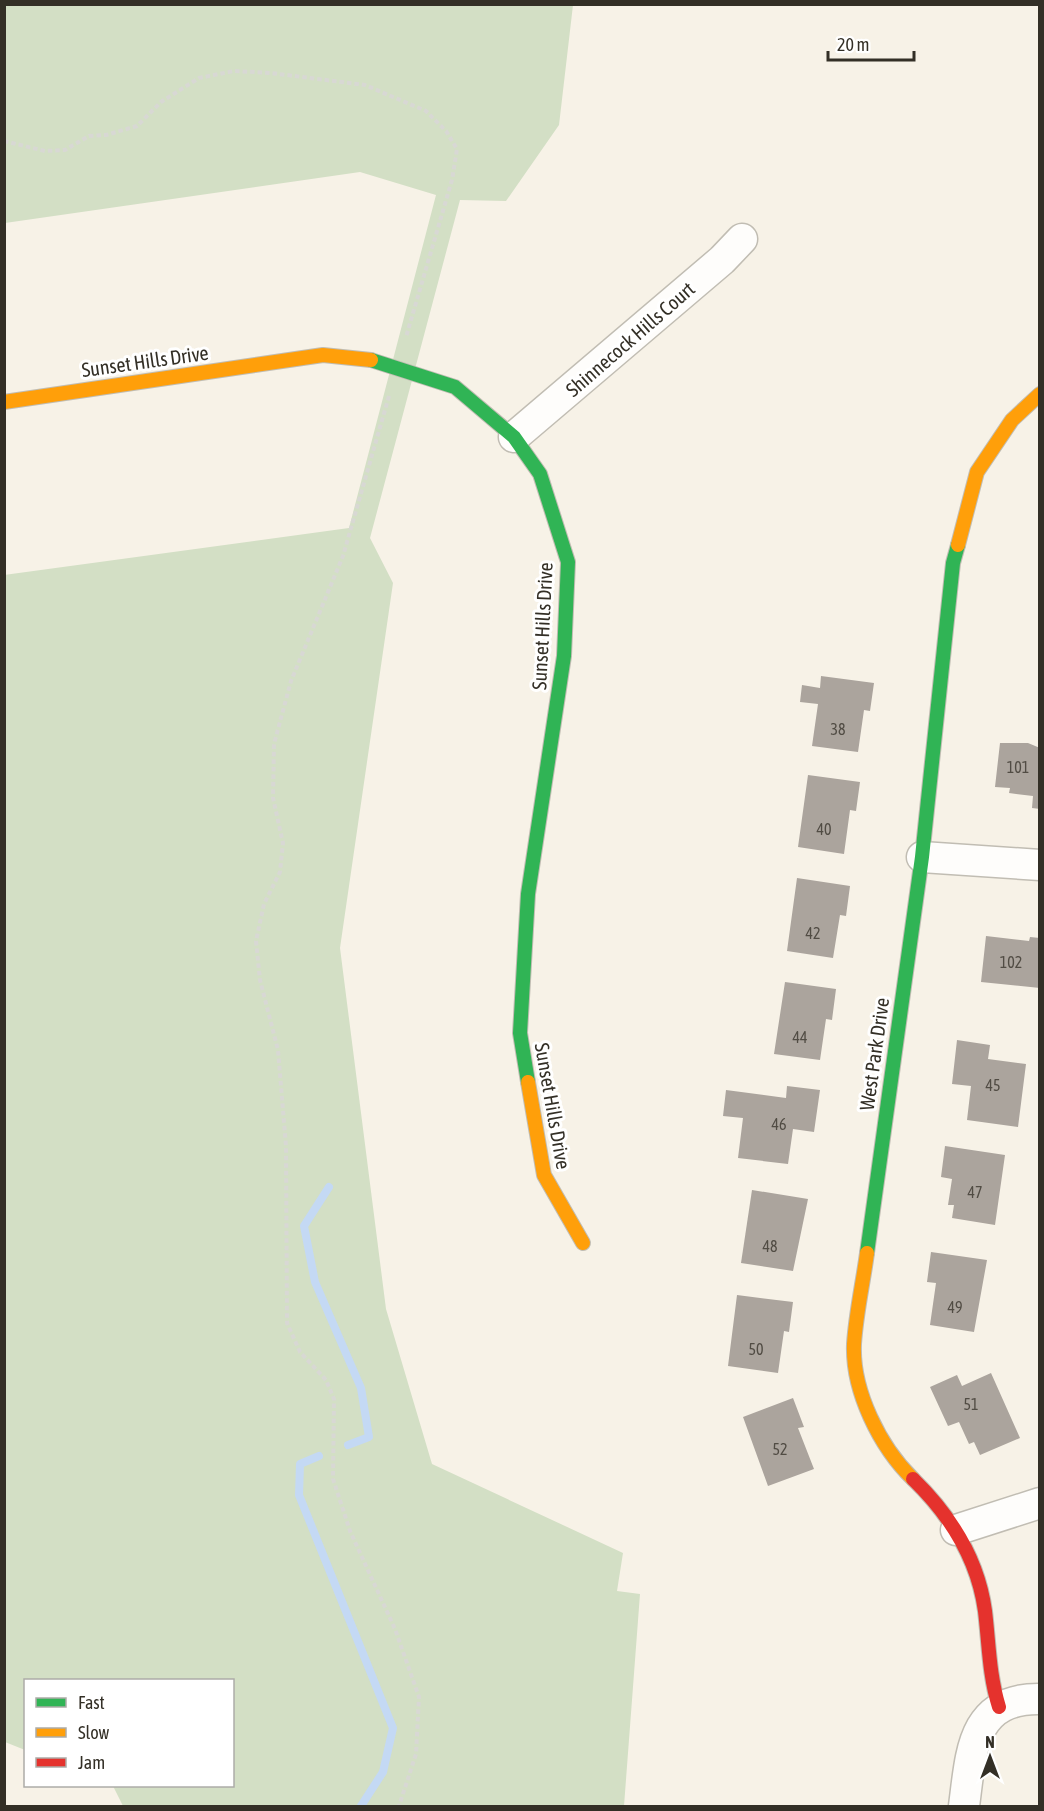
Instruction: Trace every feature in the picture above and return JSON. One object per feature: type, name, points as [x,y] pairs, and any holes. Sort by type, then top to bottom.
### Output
[{"type":"street","name":"Shinnecock Hills Court","points":[[514,437],[722,260],[742,239]]},
{"type":"street","name":"Sunset Hills Drive","points":[[4,402],[323,355],[359,357],[398,366],[454,387],[514,437],[540,474],[568,562],[564,656],[528,894],[520,1033],[544,1175],[584,1243]]},
{"type":"street","name":"West Park Drive","points":[[999,1707],[991,1686],[979,1586],[956,1530],[896,1460],[865,1406],[856,1373],[854,1345],[922,857],[953,563],[977,472],[992,446],[1012,420],[1040,394]]},
{"type":"street","points":[[922,857],[1040,866]]},
{"type":"street","points":[[956,1530],[1040,1503]]},
{"type":"street","points":[[964,1806],[972,1748],[990,1715],[1004,1704],[1040,1699]]},
{"type":"path","points":[[4,141],[45,152],[65,150],[89,136],[106,135],[136,126],[161,102],[199,78],[234,71],[271,73],[365,85],[426,111],[446,131],[458,149],[456,163],[343,556],[291,681],[274,744],[273,798],[283,843],[280,872],[264,904],[256,941],[260,980],[278,1050],[280,1072],[286,1146],[287,1323],[300,1352],[326,1380],[334,1399],[333,1479],[350,1531],[395,1629],[418,1697],[416,1754],[399,1806]]},
{"type":"green space","points":[[5,5],[573,5],[559,125],[506,201],[460,200],[370,538],[393,583],[340,948],[386,1309],[432,1464],[623,1553],[617,1591],[640,1594],[624,1806],[123,1806],[114,1787],[234,1787],[234,1679],[24,1679],[24,1750],[5,1742],[4,575],[349,528],[436,195],[360,172],[5,223]]},
{"type":"building","points":[[821,676],[874,683],[870,711],[864,710],[858,752],[812,746],[818,704],[800,702],[802,685],[820,688]]},
{"type":"building","points":[[1000,743],[1028,743],[1040,748],[1040,809],[1032,808],[1033,796],[1009,793],[1010,788],[995,787]]},
{"type":"building","points":[[808,775],[860,782],[856,811],[850,810],[844,854],[798,847]]},
{"type":"building","points":[[797,878],[850,886],[846,916],[840,915],[833,958],[787,951]]},
{"type":"building","points":[[986,936],[1029,941],[1030,937],[1040,938],[1040,988],[981,982]]},
{"type":"building","points":[[785,982],[836,989],[832,1020],[826,1019],[820,1060],[774,1054]]},
{"type":"building","points":[[957,1040],[990,1045],[988,1059],[1026,1064],[1018,1127],[967,1120],[971,1086],[952,1084]]},
{"type":"building","points":[[787,1086],[820,1090],[814,1132],[793,1129],[788,1164],[738,1158],[743,1118],[723,1116],[726,1090],[786,1098]]},
{"type":"building","points":[[945,1146],[1005,1155],[995,1225],[952,1218],[954,1205],[948,1205],[952,1179],[941,1177]]},
{"type":"building","points":[[752,1190],[808,1199],[793,1271],[741,1263]]},
{"type":"building","points":[[931,1252],[987,1260],[974,1332],[930,1325],[936,1283],[927,1282]]},
{"type":"building","points":[[737,1295],[793,1302],[789,1332],[784,1331],[778,1373],[728,1366]]},
{"type":"building","points":[[991,1373],[1020,1438],[980,1455],[974,1442],[969,1444],[959,1422],[948,1426],[930,1387],[957,1375],[962,1386]]},
{"type":"building","points":[[793,1398],[804,1427],[798,1428],[814,1469],[768,1486],[743,1417]]},
{"type":"waterway","points":[[329,1187],[304,1226],[315,1282],[361,1388],[369,1437],[348,1445]]},
{"type":"waterway","points":[[319,1456],[300,1464],[299,1495],[393,1728],[383,1772],[361,1806]]},
{"type":"traffic: fast","points":[[371,360],[455,387],[514,437],[540,474],[568,562],[564,656],[528,894],[520,1033],[528,1082]]},
{"type":"traffic: fast","points":[[867,1253],[922,857],[953,563],[958,545]]},
{"type":"traffic: slow","points":[[4,402],[323,355],[371,360]]},
{"type":"traffic: slow","points":[[958,545],[977,472],[1012,420],[1040,394]]},
{"type":"traffic: slow","points":[[528,1082],[544,1175],[583,1243]]},
{"type":"traffic: slow","points":[[867,1253],[854,1344],[858,1380],[863,1399],[879,1435],[913,1479]]},
{"type":"traffic: jam","points":[[913,1479],[950,1523],[969,1556],[976,1574],[985,1611],[991,1671],[999,1707]]}]
